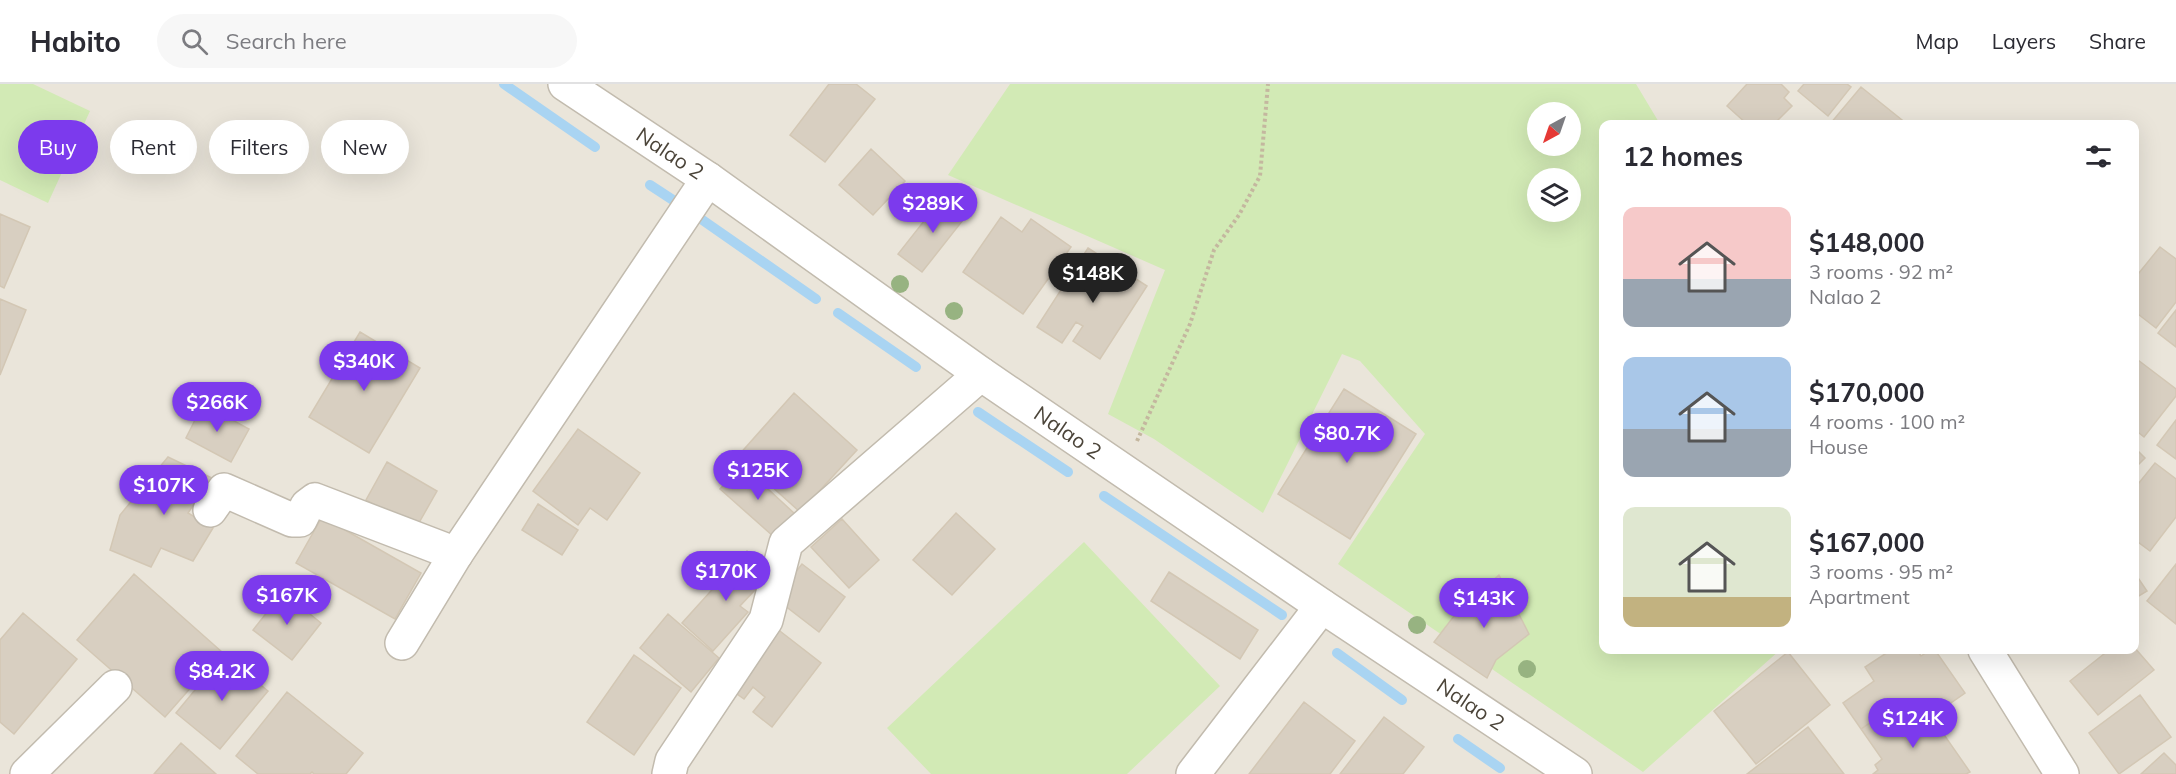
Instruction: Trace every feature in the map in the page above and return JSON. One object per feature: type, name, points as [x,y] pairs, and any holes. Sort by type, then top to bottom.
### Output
[{"type":"street","name":"Nalao 2","points":[[565,84],[708,179],[981,374],[1322,606],[1575,774]]},
{"type":"street","points":[[402,643],[456,554],[708,179]]},
{"type":"street","points":[[669,774],[672,761],[766,620],[786,543],[981,374]]},
{"type":"street","points":[[210,510],[224,490],[292,520],[300,520],[307,506],[315,500],[456,554]]},
{"type":"street","points":[[1193,774],[1322,606]]},
{"type":"street","points":[[1987,654],[2062,774]]},
{"type":"street","points":[[27,774],[115,687]]},
{"type":"path","points":[[1123,471],[1190,324],[1214,250],[1239,215],[1260,176],[1268,84]]},
{"type":"shaded area","points":[[0,84],[2176,84],[2176,774],[0,774]]},
{"type":"green space","points":[[0,84],[33,84],[90,111],[86,120],[18,120],[18,174],[61,174],[48,203],[0,180]]},
{"type":"green space","points":[[1010,84],[1636,84],[1658,120],[1599,120],[1599,654],[1776,654],[1643,772],[1338,564],[1425,434],[1360,361],[1342,354],[1263,513],[1154,439],[1108,414],[1165,270],[948,175]]},
{"type":"green space","points":[[1084,542],[1220,686],[1127,774],[931,774],[887,728]]},
{"type":"building","points":[[829,84],[856,84],[875,99],[825,162],[790,135]]},
{"type":"building","points":[[1747,84],[1781,84],[1789,92],[1784,98],[1792,106],[1778,120],[1743,120],[1727,106]]},
{"type":"building","points":[[1804,84],[1847,84],[1851,87],[1828,116],[1798,91]]},
{"type":"building","points":[[1861,87],[1902,120],[1833,120]]},
{"type":"building","points":[[871,149],[905,181],[873,215],[839,185]]},
{"type":"building","points":[[943,197],[967,215],[922,272],[898,254]]},
{"type":"building","points":[[0,214],[30,227],[4,288],[0,286]]},
{"type":"building","points":[[1001,217],[1022,232],[1031,219],[1071,247],[1023,314],[963,272]]},
{"type":"building","points":[[2160,247],[2176,259],[2176,302],[2156,328],[2139,315],[2139,273]]},
{"type":"building","points":[[1088,248],[1147,286],[1100,359],[1073,341],[1083,326],[1076,322],[1062,343],[1037,327]]},
{"type":"building","points":[[0,299],[26,310],[0,375]]},
{"type":"building","points":[[2176,310],[2176,347],[2158,333]]},
{"type":"building","points":[[360,332],[420,368],[369,453],[309,417]]},
{"type":"building","points":[[2139,361],[2176,389],[2176,396],[2144,437],[2139,433]]},
{"type":"building","points":[[1344,389],[1416,434],[1350,539],[1278,494]]},
{"type":"building","points":[[794,393],[857,450],[800,512],[738,456]]},
{"type":"building","points":[[203,404],[249,429],[231,462],[186,438]]},
{"type":"building","points":[[2176,420],[2176,459],[2157,445]]},
{"type":"building","points":[[578,429],[640,473],[607,520],[590,508],[578,525],[533,491]]},
{"type":"building","points":[[2139,452],[2145,458],[2139,464]]},
{"type":"building","points":[[168,457],[212,478],[188,513],[213,528],[193,561],[161,548],[151,567],[110,550],[120,515]]},
{"type":"building","points":[[387,462],[437,491],[416,528],[366,500]]},
{"type":"building","points":[[2155,463],[2176,479],[2176,517],[2150,551],[2139,543],[2139,483]]},
{"type":"building","points":[[742,465],[795,514],[774,537],[720,489]]},
{"type":"building","points":[[538,504],[578,530],[562,555],[522,530]]},
{"type":"building","points":[[956,513],[995,549],[952,595],[913,560]]},
{"type":"building","points":[[322,517],[421,573],[395,619],[296,563]]},
{"type":"building","points":[[842,519],[879,560],[849,588],[811,547]]},
{"type":"building","points":[[747,551],[771,573],[740,606],[748,612],[713,651],[682,623]]},
{"type":"building","points":[[802,564],[845,597],[819,632],[775,598]]},
{"type":"building","points":[[2176,564],[2176,624],[2147,601]]},
{"type":"building","points":[[1169,572],[1258,630],[1240,659],[1151,601]]},
{"type":"building","points":[[134,574],[222,652],[165,717],[77,640]]},
{"type":"building","points":[[1499,575],[1529,634],[1496,660],[1487,678],[1434,642],[1454,616]]},
{"type":"building","points":[[2139,579],[2147,591],[2139,596]]},
{"type":"building","points":[[283,592],[321,623],[292,660],[253,630]]},
{"type":"building","points":[[23,613],[77,659],[14,734],[0,722],[0,640]]},
{"type":"building","points":[[668,614],[719,658],[691,692],[640,648]]},
{"type":"building","points":[[776,628],[821,663],[772,727],[753,712],[765,697],[753,687],[744,699],[730,689]]},
{"type":"building","points":[[2139,653],[2154,670],[2098,715],[2070,681],[2104,654]]},
{"type":"building","points":[[1785,654],[1790,654],[1830,705],[1756,764],[1714,711]]},
{"type":"building","points":[[1885,654],[1920,654],[1921,656],[1938,654],[1965,693],[1902,737],[1885,713],[1861,729],[1843,703],[1874,681],[1865,667]]},
{"type":"building","points":[[224,655],[268,691],[220,749],[176,713]]},
{"type":"building","points":[[634,655],[681,688],[634,755],[587,722]]},
{"type":"building","points":[[287,692],[363,753],[346,774],[314,774],[312,772],[310,774],[258,774],[236,756]]},
{"type":"building","points":[[2140,695],[2171,737],[2119,774],[2089,733]]},
{"type":"building","points":[[1304,702],[1355,741],[1330,774],[1249,774]]},
{"type":"building","points":[[1885,713],[1902,737],[1931,716],[1970,772],[1966,774],[1873,774],[1878,770],[1875,765],[1882,759],[1861,729]]},
{"type":"building","points":[[1384,717],[1424,747],[1403,774],[1340,774]]},
{"type":"building","points":[[1808,727],[1844,774],[1747,774]]},
{"type":"building","points":[[181,743],[216,774],[154,774]]},
{"type":"building","points":[[2164,753],[2176,765],[2176,774],[2141,774]]},
{"type":"waterway","points":[[504,84],[595,147]]},
{"type":"waterway","points":[[650,185],[676,202]]},
{"type":"waterway","points":[[701,219],[816,299]]},
{"type":"waterway","points":[[838,313],[916,367]]},
{"type":"waterway","points":[[978,412],[1068,472]]},
{"type":"waterway","points":[[1104,496],[1282,615]]},
{"type":"waterway","points":[[1337,653],[1402,700]]},
{"type":"waterway","points":[[1458,739],[1500,768]]}]
